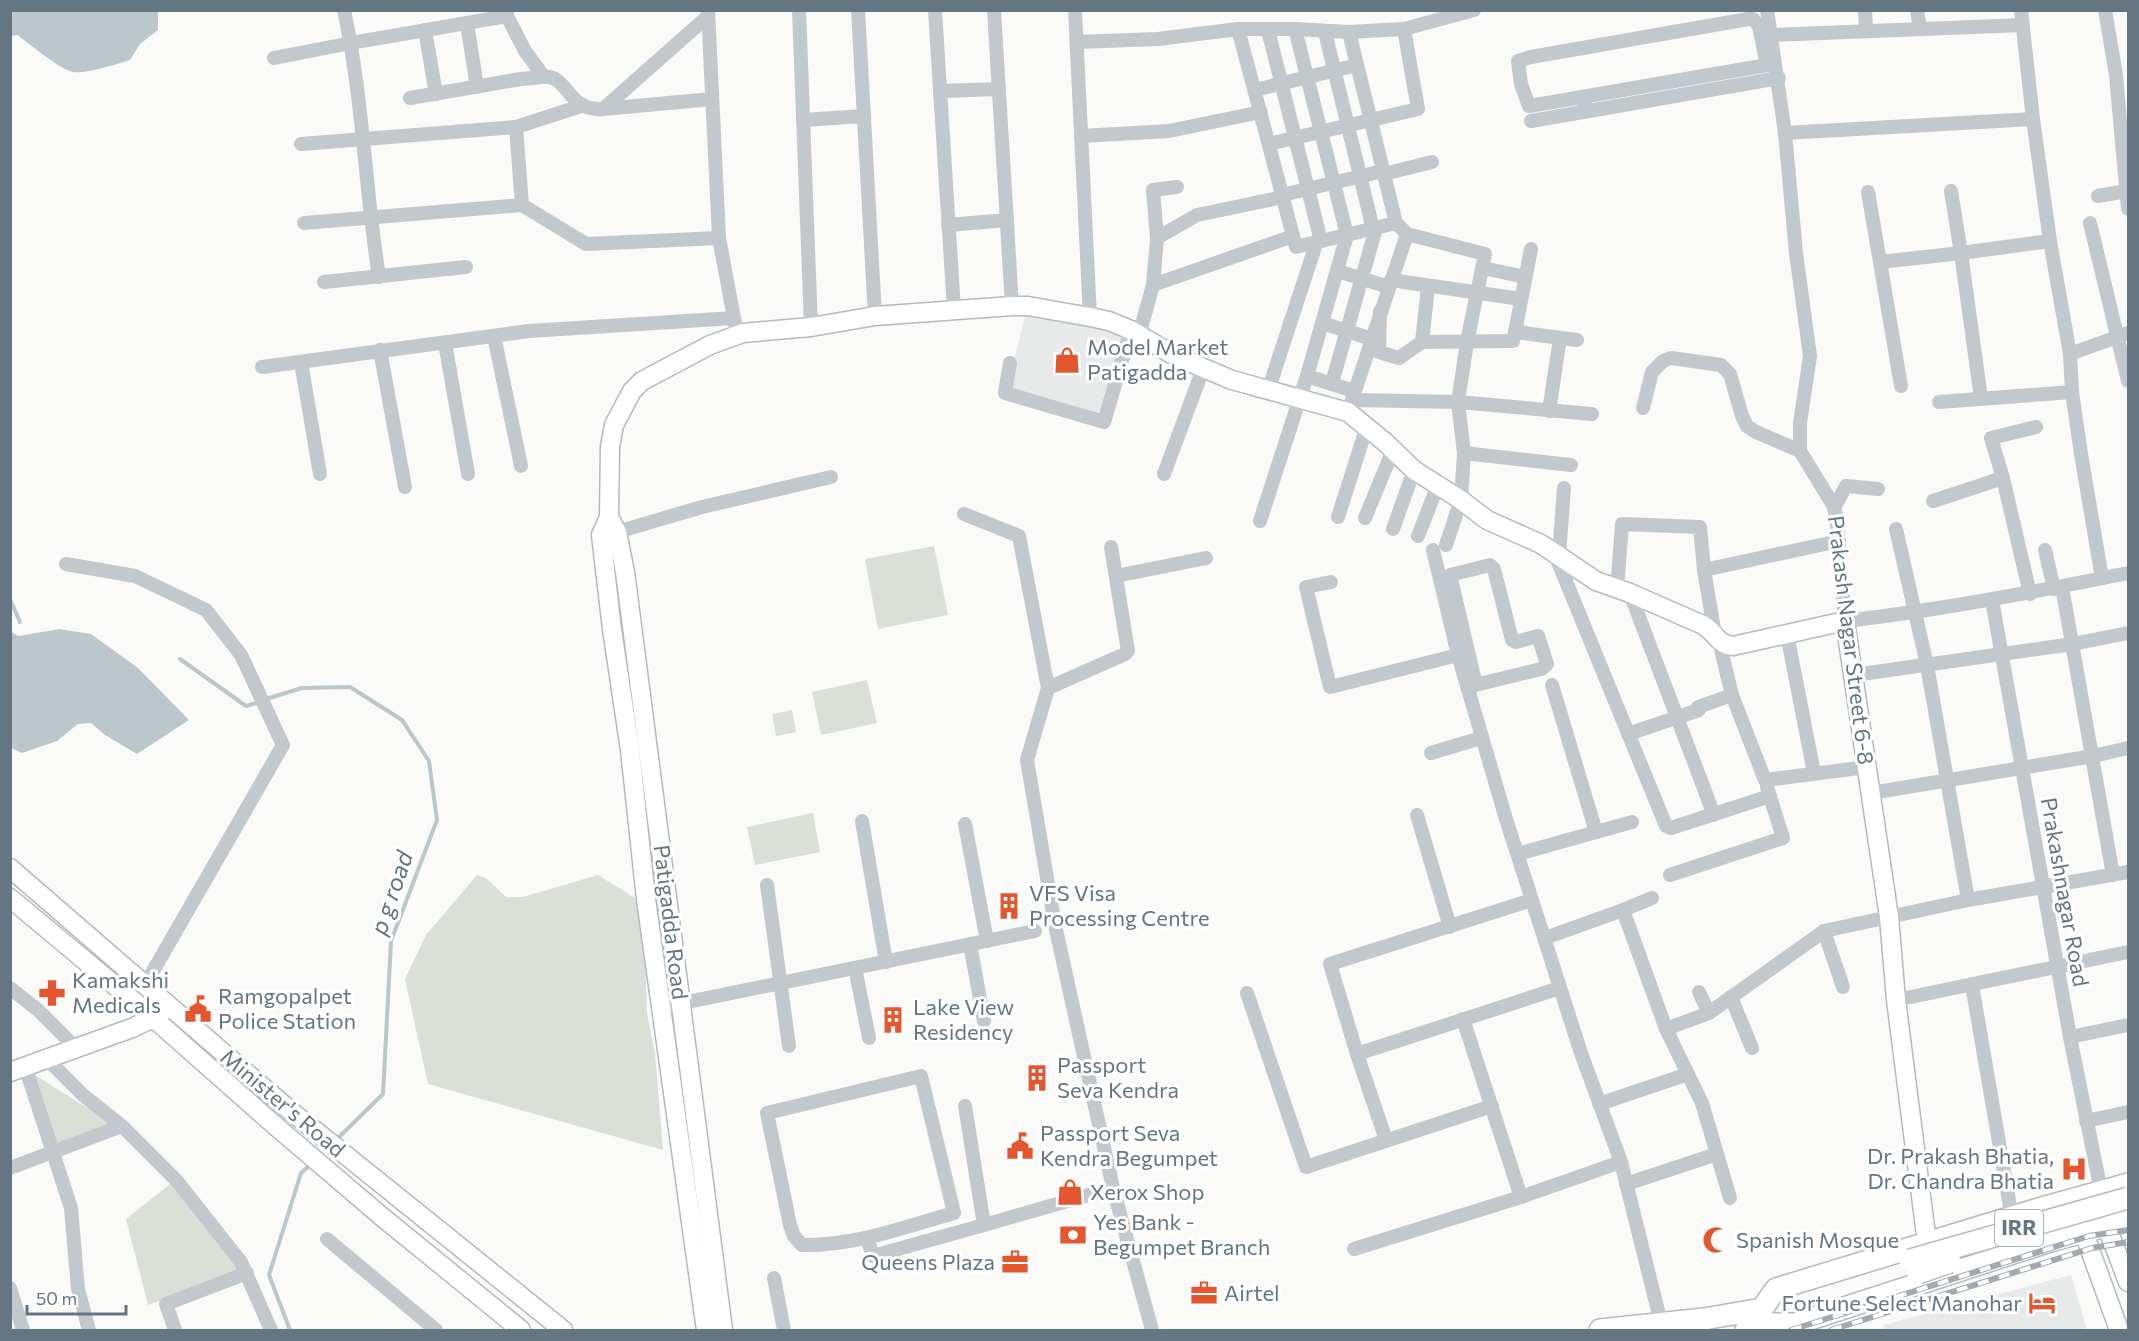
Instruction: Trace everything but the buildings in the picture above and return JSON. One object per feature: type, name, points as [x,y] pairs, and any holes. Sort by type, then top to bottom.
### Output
[{"type":"main road","name":"IRR","points":[[1746,1330],[1765,1316],[1776,1289],[2128,1184]]},
{"type":"main road","points":[[2037,1249],[2022,1244],[2019,1234],[2023,1222],[2064,1208],[2080,1197]]},
{"type":"main road","name":"IRR","points":[[1600,1330],[1704,1319],[1765,1316],[1910,1260],[2128,1198]]},
{"type":"main road","name":"IRR","points":[[1813,1299],[2029,1235],[2128,1209]]},
{"type":"main road","name":"IRR","points":[[1765,1316],[1795,1324],[2037,1249],[2109,1230],[2128,1220]]},
{"type":"street","points":[[344,10],[351,43],[370,218],[379,277]]},
{"type":"street","points":[[799,10],[812,327]]},
{"type":"street","points":[[858,10],[875,316]]},
{"type":"street","points":[[935,10],[954,310]]},
{"type":"street","points":[[994,10],[1012,306]]},
{"type":"street","points":[[1075,10],[1090,317]]},
{"type":"street","points":[[1077,42],[1158,39],[1238,29],[1295,29],[1325,32],[1404,29],[1474,10]]},
{"type":"street","points":[[1767,10],[1771,35],[1771,64]]},
{"type":"street","points":[[1865,10],[1866,31]]},
{"type":"street","points":[[1917,10],[1920,29]]},
{"type":"street","points":[[2098,196],[2128,199],[2122,74],[2105,10]]},
{"type":"street","points":[[274,58],[467,23],[507,13],[525,51],[544,77]]},
{"type":"street","points":[[262,367],[529,331],[736,326],[719,238],[708,14]]},
{"type":"street","points":[[603,109],[708,14]]},
{"type":"street","points":[[1771,35],[1920,29],[2022,18],[2050,241],[2070,354],[2072,392],[2102,578]]},
{"type":"street","points":[[1643,408],[1652,372],[1663,361],[1671,358],[1720,365],[1730,374],[1747,426],[1800,451],[1800,423],[1810,356],[1796,253],[1779,78],[1771,64],[1759,26],[1753,20],[1748,19],[1518,61],[1521,84],[1529,106],[1584,104],[1779,78]]},
{"type":"street","points":[[467,23],[477,87]]},
{"type":"street","points":[[1238,29],[1296,247],[1396,223]]},
{"type":"street","points":[[1260,520],[1307,376],[1347,236],[1295,29]]},
{"type":"street","points":[[1269,144],[1418,109],[1404,29]]},
{"type":"street","points":[[425,30],[436,94]]},
{"type":"street","points":[[1268,30],[1296,138],[1319,241],[1268,391]]},
{"type":"street","points":[[1325,32],[1374,228],[1332,383]]},
{"type":"street","points":[[1349,32],[1396,223],[1407,234],[1485,254],[1467,342],[1458,402],[1464,453],[1461,500],[1439,548],[1458,655],[1472,686]]},
{"type":"street","points":[[1532,121],[1584,104],[1771,64]]},
{"type":"street","points":[[1255,90],[1357,65]]},
{"type":"street","points":[[410,98],[544,77],[555,78],[581,106],[588,109],[712,99]]},
{"type":"street","points":[[940,92],[999,89]]},
{"type":"street","points":[[301,144],[516,127],[581,106]]},
{"type":"street","points":[[1081,136],[1169,131],[1261,112]]},
{"type":"street","points":[[803,120],[864,116]]},
{"type":"street","points":[[1785,133],[2033,119]]},
{"type":"street","points":[[516,127],[522,206]]},
{"type":"street","points":[[1157,238],[1197,215],[1333,182],[1432,162]]},
{"type":"street","points":[[1010,363],[1005,393],[1104,422],[1153,285],[1157,238],[1153,190],[1177,187]]},
{"type":"street","points":[[1951,190],[1981,398]]},
{"type":"street","points":[[1868,192],[1901,386]]},
{"type":"street","points":[[304,222],[522,206],[586,244],[719,238]]},
{"type":"street","points":[[948,225],[1007,220]]},
{"type":"street","points":[[2090,223],[2123,335],[2128,381]]},
{"type":"street","points":[[1351,401],[1407,234]]},
{"type":"street","points":[[1153,285],[1293,236]]},
{"type":"street","points":[[1880,262],[2050,241]]},
{"type":"street","points":[[1380,311],[1379,352],[1399,358],[1422,342],[1513,341],[1531,249]]},
{"type":"street","points":[[324,282],[466,267]]},
{"type":"street","points":[[1483,268],[1525,277]]},
{"type":"street","points":[[1337,271],[1361,279],[1521,299]]},
{"type":"street","points":[[1422,342],[1428,287]]},
{"type":"street","name":"Patigadda Road","points":[[723,1330],[625,572],[613,525],[610,447],[614,424],[632,391],[642,381],[710,345],[736,326],[812,327],[875,316],[1028,306],[1108,321],[1203,369],[1268,391],[1299,400],[1351,401]]},
{"type":"street","points":[[1322,323],[1372,339]]},
{"type":"street","points":[[1515,332],[1577,340]]},
{"type":"street","points":[[2070,354],[2123,335]]},
{"type":"street","points":[[494,336],[521,466]]},
{"type":"street","points":[[1550,411],[1560,338]]},
{"type":"street","points":[[445,343],[468,474]]},
{"type":"street","points":[[380,350],[405,487]]},
{"type":"street","points":[[301,362],[320,474]]},
{"type":"street","points":[[1164,474],[1203,369]]},
{"type":"street","points":[[1307,376],[1332,383],[1351,401],[1367,426],[1414,470],[1461,500],[1487,520],[1527,537],[1596,581],[1703,625],[1724,645],[1733,646],[1845,621],[1916,613],[2030,594],[2128,573]]},
{"type":"street","points":[[1939,402],[2072,392]]},
{"type":"street","points":[[1351,401],[1458,402],[1592,414]]},
{"type":"street","points":[[1338,517],[1367,426]]},
{"type":"street","points":[[2030,594],[1991,438],[2036,427]]},
{"type":"street","points":[[1365,518],[1393,450]]},
{"type":"street","name":"Prakash Nagar Street 6-8","points":[[1800,451],[1834,508],[1845,621],[1889,917],[1896,1000],[1927,1243]]},
{"type":"street","points":[[1464,453],[1571,465]]},
{"type":"street","points":[[1393,529],[1414,470]]},
{"type":"street","points":[[613,525],[831,477]]},
{"type":"street","points":[[1933,501],[2002,478]]},
{"type":"street","points":[[1418,536],[1437,485]]},
{"type":"street","points":[[1834,508],[1846,486],[1878,489]]},
{"type":"street","points":[[1564,488],[1556,554],[1666,826],[1671,828],[1770,796]]},
{"type":"street","points":[[964,514],[1019,536],[1048,688],[1027,760],[1056,925],[1113,1188],[1152,1330]]},
{"type":"street","points":[[1670,875],[1783,838],[1765,780],[1732,695],[1717,638],[1704,570],[1700,527],[1622,524],[1624,592],[1677,718],[1714,815]]},
{"type":"street","name":"Patigadda Road","points":[[613,525],[601,535],[624,706],[646,899],[663,1007],[706,1330]]},
{"type":"street","points":[[1896,529],[1927,665],[1968,900]]},
{"type":"street","points":[[1704,570],[1839,541]]},
{"type":"street","points":[[1048,688],[1128,651],[1111,547]]},
{"type":"street","points":[[2045,550],[2073,644],[2113,875]]},
{"type":"street","points":[[1116,576],[1206,558]]},
{"type":"street","points":[[66,564],[135,576],[207,610],[241,655],[283,745],[145,985]]},
{"type":"street","points":[[1444,576],[1493,565],[1512,639],[1516,642],[1538,636],[1547,664],[1541,669],[1472,686]]},
{"type":"street","points":[[1444,576],[1472,686],[1482,738],[1560,988],[1621,1162],[1661,1323]]},
{"type":"street","points":[[1330,582],[1306,588],[1330,687],[1458,655]]},
{"type":"street","name":"Prakashnagar Road","points":[[1992,600],[2070,1037],[2101,1191]]},
{"type":"street","points":[[1854,675],[2002,655],[2128,633]]},
{"type":"street","points":[[1786,634],[1814,773]]},
{"type":"street","points":[[1552,685],[1596,832]]},
{"type":"street","points":[[1628,734],[1677,718],[1732,695]]},
{"type":"street","points":[[624,706],[642,703]]},
{"type":"street","points":[[1431,753],[1482,738]]},
{"type":"street","points":[[1871,793],[2093,756],[2128,748]]},
{"type":"street","points":[[1765,780],[1867,766]]},
{"type":"street","points":[[1417,815],[1450,927]]},
{"type":"street","points":[[862,821],[886,962]]},
{"type":"street","points":[[1518,854],[1632,822]]},
{"type":"street","points":[[965,824],[987,941]]},
{"type":"street","name":"Minister's Road","points":[[10,868],[286,1108],[563,1330]]},
{"type":"street","points":[[1666,1029],[1709,1013],[1824,931],[1968,900],[2128,872]]},
{"type":"street","points":[[767,885],[789,1046]]},
{"type":"street","name":"Minister's Road","points":[[10,898],[148,1013],[381,1216],[521,1330]]},
{"type":"street","points":[[1545,938],[1652,898]]},
{"type":"street","points":[[1386,1140],[1330,964],[1532,900]]},
{"type":"street","points":[[1623,910],[1666,1029],[1702,1103],[1730,1198]]},
{"type":"street","points":[[663,1007],[1035,931]]},
{"type":"street","points":[[1824,931],[1843,987]]},
{"type":"street","points":[[970,945],[984,1021]]},
{"type":"street","points":[[1896,1000],[2128,952]]},
{"type":"street","points":[[855,968],[869,1038]]},
{"type":"street","points":[[1972,985],[2012,1218]]},
{"type":"street","points":[[10,988],[38,1010],[68,1040]]},
{"type":"street","points":[[1357,1054],[1560,988]]},
{"type":"street","points":[[1699,992],[1709,1013]]},
{"type":"street","points":[[1246,993],[1306,1167],[1492,1106]]},
{"type":"street","points":[[1731,997],[1752,1048]]},
{"type":"street","points":[[15,1066],[47,1059],[148,1013],[164,1001]]},
{"type":"street","points":[[15,1066],[68,1040],[148,1013]]},
{"type":"street","points":[[1463,1019],[1521,1197]]},
{"type":"street","points":[[2070,1037],[2128,1025]]},
{"type":"street","points":[[47,1059],[83,1095],[122,1126],[177,1181],[241,1262],[271,1330]]},
{"type":"street","points":[[15,1066],[55,1153],[71,1208],[78,1288],[89,1330]]},
{"type":"street","points":[[1599,1104],[1688,1074]]},
{"type":"street","points":[[921,1076],[954,1213],[884,1232],[867,1238],[820,1245],[802,1245],[794,1236],[767,1113],[921,1076]]},
{"type":"street","points":[[965,1106],[984,1225]]},
{"type":"street","points":[[2086,1121],[2128,1112]]},
{"type":"street","points":[[10,1168],[122,1126]]},
{"type":"street","points":[[1626,1184],[1717,1154]]},
{"type":"street","points":[[1354,1249],[1521,1197],[1621,1162]]},
{"type":"street","points":[[867,1238],[873,1256],[984,1225],[1043,1204],[1113,1188]]},
{"type":"street","points":[[2109,1230],[2128,1282]]},
{"type":"street","points":[[884,1232],[888,1251]]},
{"type":"street","points":[[2085,1237],[2119,1330]]},
{"type":"street","points":[[327,1239],[436,1330]]},
{"type":"street","points":[[175,1330],[166,1304],[247,1273]]},
{"type":"street","points":[[774,1278],[784,1330]]},
{"type":"street","points":[[10,1288],[23,1330]]},
{"type":"shaded area","points":[[11,10],[158,11],[158,30],[140,44],[130,60],[93,70],[73,72],[53,61],[17,35],[11,36]]},
{"type":"shaded area","name":"Model Market Patigadda","points":[[1028,306],[1130,331],[1104,421],[1006,390]]},
{"type":"shaded area","points":[[934,546],[948,615],[878,629],[865,559]]},
{"type":"shaded area","points":[[59,629],[91,634],[138,668],[189,720],[137,754],[105,735],[91,723],[78,724],[57,741],[22,753],[11,748],[11,632],[19,636]]},
{"type":"shaded area","points":[[867,680],[877,723],[821,735],[812,692]]},
{"type":"shaded area","points":[[792,710],[796,732],[776,736],[772,714]]},
{"type":"shaded area","points":[[813,813],[820,852],[755,865],[747,827]]},
{"type":"shaded area","points":[[477,875],[486,878],[506,897],[523,897],[598,875],[635,898],[645,953],[647,1013],[655,1053],[663,1150],[428,1084],[405,979],[426,935]]},
{"type":"shaded area","points":[[27,1070],[119,1128],[58,1151]]},
{"type":"shaded area","points":[[174,1181],[242,1270],[148,1305],[126,1219]]},
{"type":"shaded area","points":[[2071,1275],[2087,1330],[1885,1330],[1883,1325]]},
{"type":"waterway","points":[[10,599],[20,622]]},
{"type":"waterway","name":"p g road","points":[[180,659],[246,706],[259,702]]},
{"type":"waterway","name":"p g road","points":[[266,699],[302,688],[350,687],[402,720],[429,761],[437,820],[391,941],[383,1094],[336,1140]]},
{"type":"waterway","name":"p g road","points":[[290,1330],[269,1275],[301,1173],[311,1164]]},
{"type":"railway","points":[[1791,1330],[2089,1236],[2128,1230]]},
{"type":"railway","points":[[1831,1330],[2092,1248],[2128,1242]]},
{"type":"place","name":"Model Market Patigadda","points":[[1067,360]]},
{"type":"place","name":"VFS Visa Processing Centre","points":[[1009,906]]},
{"type":"place","name":"Kamakshi Medicals","points":[[52,993]]},
{"type":"place","name":"Ramgopalpet Police Station","points":[[198,1009]]},
{"type":"place","name":"Lake View Residency","points":[[893,1020]]},
{"type":"place","name":"Passport Seva Kendra","points":[[1037,1078]]},
{"type":"place","name":"Passport Seva Kendra Begumpet","points":[[1020,1146]]},
{"type":"place","name":"Dr. Prakash Bhatia, Dr. Chandra Bhatia","points":[[2074,1169]]},
{"type":"place","name":"Xerox Shop","points":[[1070,1192]]},
{"type":"place","name":"Yes Bank - Begumpet Branch","points":[[1073,1235]]},
{"type":"place","name":"Spanish Mosque","points":[[1716,1240]]},
{"type":"place","name":"Queens Plaza","points":[[1015,1262]]},
{"type":"place","name":"Airtel","points":[[1204,1293]]},
{"type":"place","name":"Fortune Select Manohar","points":[[2042,1303]]}]
